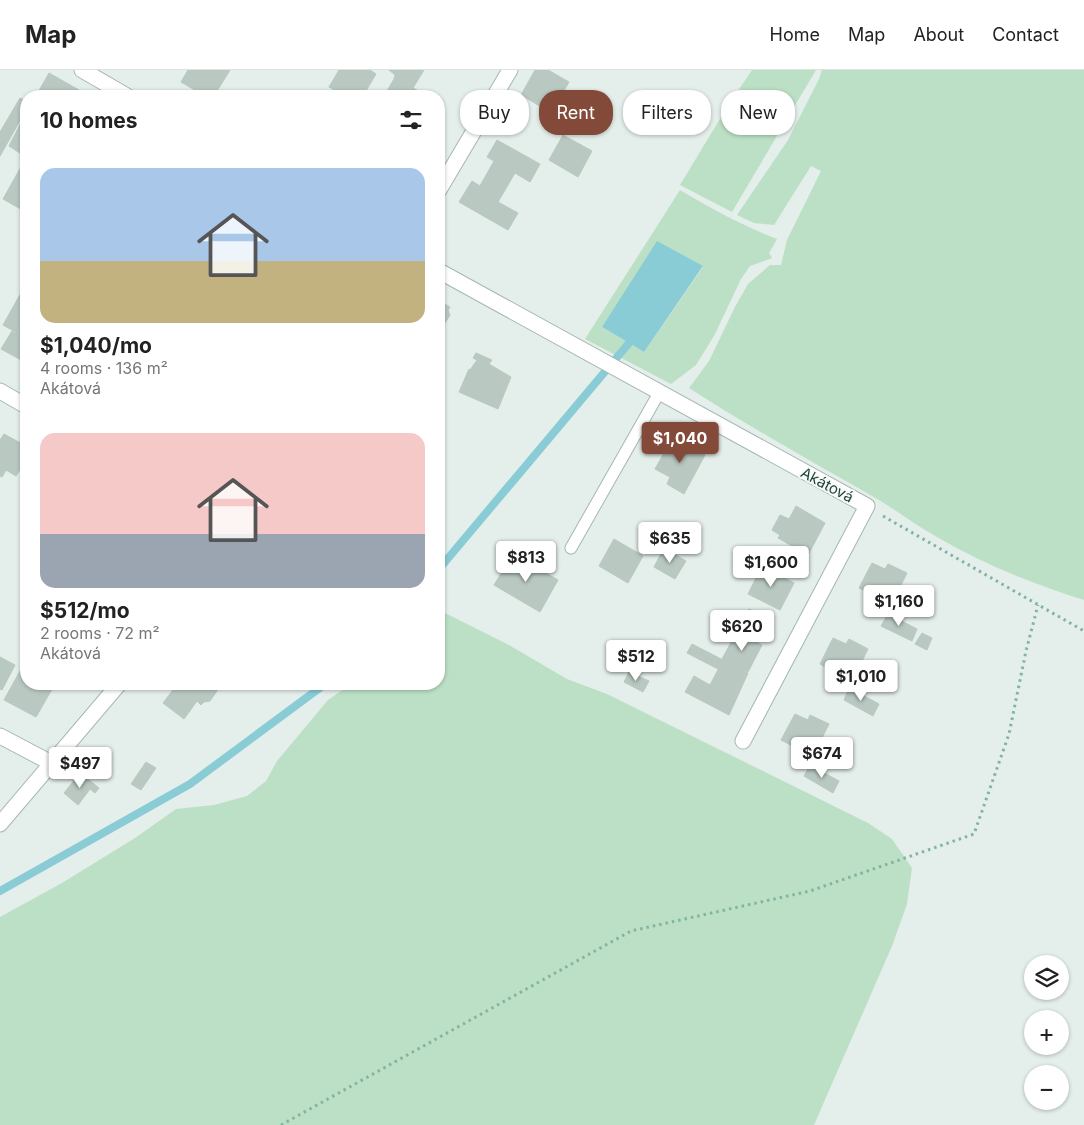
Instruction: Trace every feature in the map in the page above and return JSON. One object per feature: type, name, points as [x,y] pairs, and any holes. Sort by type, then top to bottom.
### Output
[{"type":"street","points":[[82,70],[117,90]]},
{"type":"street","points":[[445,180],[510,70]]},
{"type":"street","name":"Akátová","points":[[445,274],[867,506],[743,741]]},
{"type":"street","points":[[0,391],[20,403]]},
{"type":"street","points":[[0,824],[115,690]]},
{"type":"street","points":[[0,736],[52,764]]},
{"type":"lane","points":[[571,548],[659,393]]},
{"type":"path","points":[[867,506],[1084,632]]},
{"type":"path","points":[[281,1125],[631,931],[810,891],[974,834],[1010,734],[1026,650],[1038,605]]},
{"type":"green space","points":[[752,70],[816,70],[795,106],[795,90],[738,90]]},
{"type":"green space","points":[[822,70],[1084,70],[1084,600],[1009,573],[954,547],[879,500],[760,432],[689,388],[709,361],[748,284],[770,265],[781,265],[787,240],[821,171],[811,166],[774,225],[754,223],[737,215],[791,135],[795,135],[795,126]]},
{"type":"green space","points":[[721,117],[721,135],[778,135],[732,212],[680,185]]},
{"type":"green space","points":[[680,190],[728,217],[777,239],[769,253],[772,258],[750,266],[741,279],[714,336],[696,365],[671,384],[585,339]],"holes":[[[679,254],[703,267],[644,352],[602,327],[615,308]]]},
{"type":"green space","points":[[445,613],[509,645],[567,679],[607,694],[868,823],[892,839],[912,868],[907,904],[892,946],[814,1125],[0,1125],[0,917],[62,883],[135,838],[176,809],[214,805],[247,796],[266,781],[277,761],[328,700],[342,690],[445,690]]},
{"type":"water","points":[[657,241],[703,266],[644,352],[602,327]]},
{"type":"building","points":[[188,70],[230,70],[218,90],[195,90],[181,82]]},
{"type":"building","points":[[339,70],[370,70],[376,74],[367,90],[335,90],[329,87]]},
{"type":"building","points":[[389,70],[424,70],[413,88],[417,90],[388,90],[395,75]]},
{"type":"building","points":[[535,70],[548,70],[569,82],[564,90],[539,90],[539,105],[529,100],[529,90],[524,90]]},
{"type":"building","points":[[49,73],[79,90],[39,90]]},
{"type":"building","points":[[20,98],[20,121],[0,156],[0,132]]},
{"type":"building","points":[[20,125],[20,153],[9,146]]},
{"type":"building","points":[[563,135],[592,151],[578,177],[549,160]]},
{"type":"building","points":[[497,140],[540,164],[530,182],[515,173],[498,202],[518,213],[508,230],[459,202],[472,181],[480,186],[494,161],[487,157]]},
{"type":"building","points":[[20,169],[20,209],[3,199]]},
{"type":"building","points":[[20,295],[20,334],[3,325]]},
{"type":"building","points":[[445,304],[450,307],[448,310],[450,315],[445,323]]},
{"type":"building","points":[[12,331],[20,336],[20,359],[1,349]]},
{"type":"building","points":[[476,353],[492,360],[489,364],[511,377],[498,409],[459,392],[469,369],[477,360],[473,358]]},
{"type":"building","points":[[4,434],[20,443],[20,470],[16,476],[6,470],[2,477],[0,476],[0,440]]},
{"type":"building","points":[[673,437],[705,455],[684,494],[667,484],[670,477],[655,469]]},
{"type":"building","points":[[796,506],[825,523],[808,555],[778,538],[780,535],[772,530],[780,515],[789,519]]},
{"type":"building","points":[[614,539],[643,556],[628,583],[599,566]]},
{"type":"building","points":[[664,548],[686,561],[675,579],[654,567]]},
{"type":"building","points":[[513,554],[558,580],[540,612],[494,585]]},
{"type":"building","points":[[872,563],[885,569],[888,564],[907,573],[891,605],[859,588]]},
{"type":"building","points":[[762,566],[794,583],[780,610],[748,594]]},
{"type":"building","points":[[749,609],[772,621],[766,632],[743,620]]},
{"type":"building","points":[[888,614],[917,629],[912,641],[881,626]]},
{"type":"building","points":[[922,633],[932,638],[927,650],[915,644]]},
{"type":"building","points":[[735,635],[741,638],[743,635],[762,645],[748,672],[722,659]]},
{"type":"building","points":[[833,638],[846,644],[849,639],[868,649],[852,681],[820,664]]},
{"type":"building","points":[[692,644],[723,660],[718,669],[687,653]]},
{"type":"building","points":[[0,657],[15,665],[2,690],[0,689]]},
{"type":"building","points":[[723,660],[748,673],[729,715],[685,692],[694,676],[710,685]]},
{"type":"building","points":[[20,671],[20,690],[52,690],[36,717],[4,700]]},
{"type":"building","points":[[629,672],[649,681],[643,692],[624,682]]},
{"type":"building","points":[[849,688],[879,704],[873,716],[844,700]]},
{"type":"building","points":[[173,690],[218,690],[210,701],[204,702],[201,705],[197,701],[184,719],[163,703]]},
{"type":"building","points":[[795,714],[808,720],[810,715],[829,724],[813,756],[781,740]]},
{"type":"building","points":[[146,762],[156,768],[141,790],[131,784]]},
{"type":"building","points":[[810,765],[839,781],[833,793],[804,776]]},
{"type":"building","points":[[80,773],[99,788],[95,793],[90,789],[78,805],[64,793]]},
{"type":"waterway","points":[[445,562],[629,343]]},
{"type":"waterway","points":[[0,891],[190,784],[317,690]]}]
